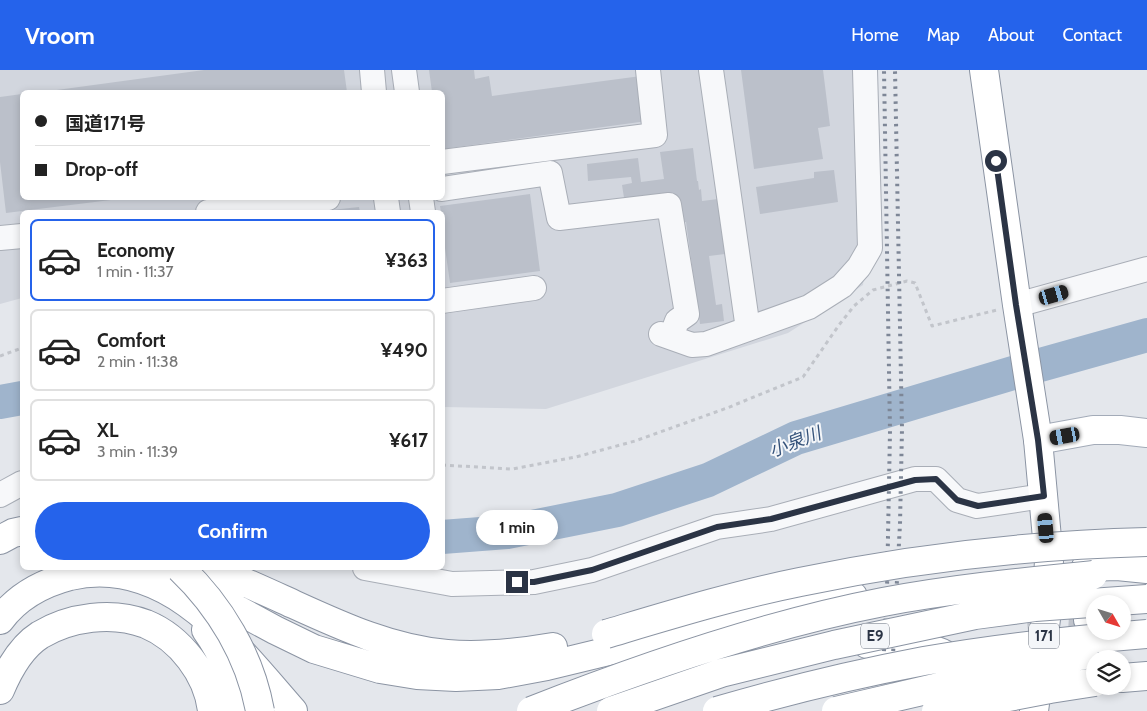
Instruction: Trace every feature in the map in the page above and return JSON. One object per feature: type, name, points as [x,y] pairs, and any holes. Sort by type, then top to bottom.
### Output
[{"type":"main road","name":"171","points":[[984,70],[1038,440],[1049,560],[1046,619],[1034,711]]},
{"type":"main road","points":[[1038,440],[1093,430],[1147,433]]},
{"type":"main road","points":[[0,540],[20,531]]},
{"type":"main road","points":[[216,570],[323,618],[386,642],[447,654],[475,655],[506,654],[569,644],[727,600],[800,582],[873,568],[1006,551],[1060,546],[1147,542]]},
{"type":"main road","points":[[1086,567],[1117,566],[1147,571]]},
{"type":"main road","points":[[0,592],[20,577],[35,570]]},
{"type":"main road","points":[[164,570],[314,649],[380,670],[417,675],[456,677],[498,675],[547,666],[804,605],[997,575]]},
{"type":"main road","points":[[182,570],[197,584],[215,606],[229,629],[242,653],[260,711]]},
{"type":"main road","points":[[531,711],[608,681],[808,619],[952,590],[1147,571]]},
{"type":"main road","points":[[0,620],[20,599],[38,588],[57,580],[79,574],[100,572],[124,574],[151,583],[171,593],[226,634],[292,711]]},
{"type":"main road","points":[[171,593],[204,628],[216,645],[229,672],[240,711]]},
{"type":"main road","name":"E9","points":[[611,711],[721,672],[834,645],[975,615],[1035,607],[1147,599]]},
{"type":"main road","points":[[0,690],[6,676],[20,654],[38,636],[64,623],[90,617],[118,618],[146,624],[168,637],[182,649],[202,677],[212,711]]},
{"type":"main road","points":[[650,707],[734,664],[820,644],[1011,622]]},
{"type":"main road","name":"E9","points":[[717,711],[841,679],[924,661],[1076,640],[1147,634]]},
{"type":"main road","points":[[1131,636],[1147,646]]},
{"type":"main road","points":[[552,711],[601,668],[631,652],[667,638]]},
{"type":"main road","points":[[820,644],[907,644],[930,648],[950,658],[968,673],[985,711]]},
{"type":"main road","points":[[836,711],[1090,654],[1147,646]]},
{"type":"main road","points":[[1131,677],[1147,676]]},
{"type":"main road","points":[[936,711],[1086,683]]},
{"type":"street","points":[[372,70],[374,90]]},
{"type":"street","points":[[404,70],[407,90]]},
{"type":"street","points":[[445,162],[655,135],[648,70]]},
{"type":"street","points":[[711,70],[748,329]]},
{"type":"street","points":[[445,189],[550,173],[559,218],[669,205],[687,314],[677,321],[666,336],[692,345],[706,344],[809,307],[842,286],[858,267],[870,248],[865,70]]},
{"type":"street","points":[[225,210],[311,200]]},
{"type":"street","points":[[0,238],[20,236]]},
{"type":"street","points":[[1018,312],[1147,269]]},
{"type":"street","points":[[445,301],[534,288]]},
{"type":"street","points":[[376,570],[452,584],[534,582],[592,570],[717,527],[771,519],[915,480],[936,479],[957,500],[978,506],[1044,496]]},
{"type":"street","points":[[0,495],[20,484]]},
{"type":"path","points":[[445,465],[512,469],[576,457],[635,441],[727,408],[803,377],[854,306],[873,290],[906,281],[915,283],[932,326],[1018,312]]},
{"type":"path","points":[[0,356],[20,349]]},
{"type":"shaded area","points":[[0,70],[857,70],[866,260],[863,285],[788,333],[546,409],[445,407],[445,210],[20,210],[20,299],[0,304]]},
{"type":"building","points":[[204,70],[344,70],[347,90],[57,90]]},
{"type":"building","points":[[429,70],[474,70],[475,79],[489,76],[492,96],[641,76],[647,121],[445,149],[445,90],[432,90]]},
{"type":"building","points":[[741,70],[823,70],[830,126],[818,128],[823,159],[754,169]]},
{"type":"building","points":[[20,94],[20,200],[111,200],[6,213],[0,162],[0,97]]},
{"type":"building","points":[[693,148],[697,181],[699,190],[701,189],[702,201],[718,199],[725,254],[709,256],[716,305],[722,304],[724,321],[700,324],[686,222],[678,223],[625,204],[622,185],[632,183],[631,177],[588,181],[587,164],[638,158],[641,182],[664,179],[660,152]]},
{"type":"building","points":[[834,170],[838,202],[760,214],[756,187],[814,178],[814,172]]},
{"type":"building","points":[[530,194],[540,271],[450,283],[445,248],[445,210],[441,210],[440,206]]},
{"type":"building","points":[[359,207],[360,210],[331,210]]},
{"type":"waterway","name":"小泉川","points":[[445,537],[507,532],[617,510],[708,480],[796,438],[1147,335]]},
{"type":"waterway","name":"小泉川","points":[[0,402],[20,398]]},
{"type":"tunnel","points":[[1027,621],[1055,618],[1086,620]]},
{"type":"railway","points":[[881,711],[887,589],[890,431],[884,70]]},
{"type":"railway","points":[[890,711],[900,524],[902,429],[895,70]]},
{"type":"route","points":[[517,582],[534,582],[592,570],[717,527],[771,519],[915,480],[936,479],[957,500],[978,506],[1044,496],[1038,440],[1016,305],[996,161]]}]
